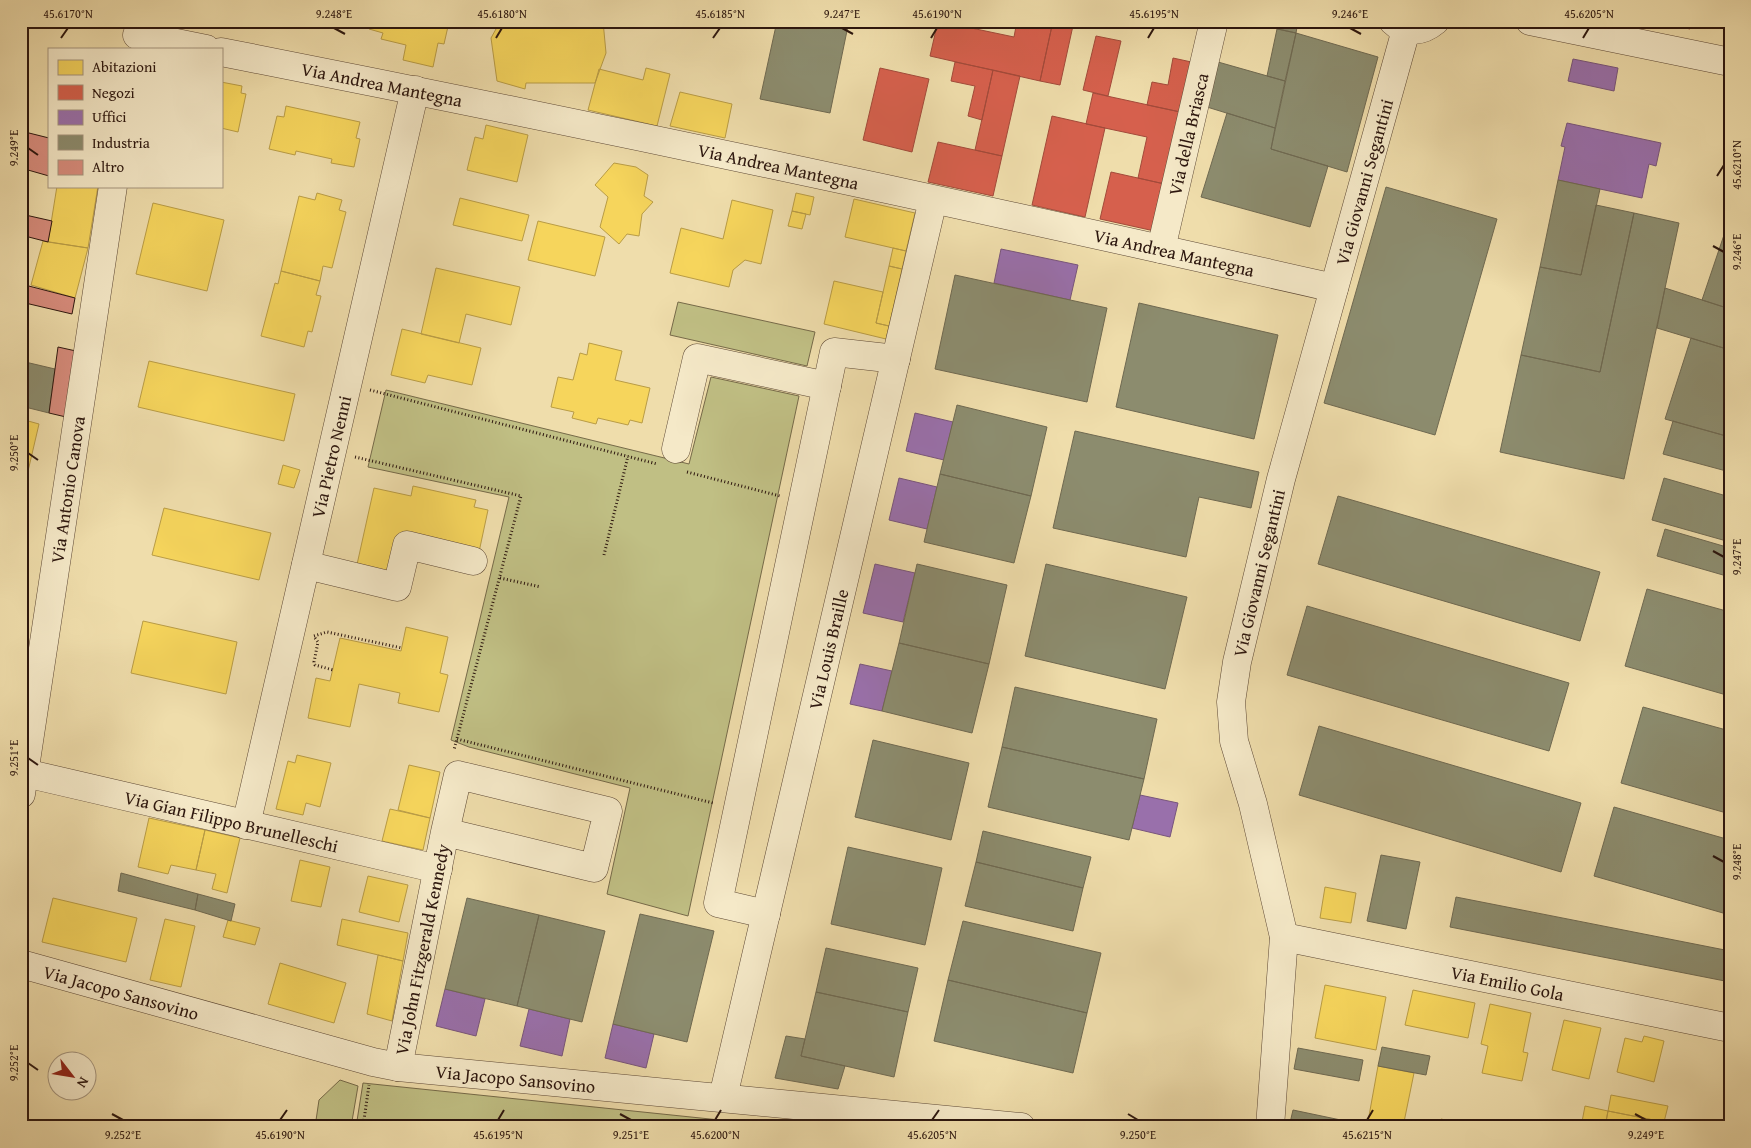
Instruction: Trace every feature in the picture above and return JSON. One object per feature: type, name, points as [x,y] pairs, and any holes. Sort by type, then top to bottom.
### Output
[{"type":"street","name":"Via della Briasca","points":[[1161,249],[1214,21]]},
{"type":"street","points":[[1400,25],[1416,31],[1426,28],[1435,21]]},
{"type":"street","points":[[1530,21],[1730,62]]},
{"type":"street","name":"Via Giovanni Segantini","points":[[1270,1127],[1284,937],[1253,804],[1234,741],[1231,702],[1237,662],[1282,479],[1334,288],[1400,25]]},
{"type":"street","points":[[137,35],[201,48]]},
{"type":"street","name":"Via Andrea Mantegna","points":[[222,52],[415,90],[1161,249],[1334,288]]},
{"type":"street","name":"Via Pietro Nenni","points":[[246,825],[415,90]]},
{"type":"street","name":"Via Antonio Canova","points":[[23,784],[113,188]]},
{"type":"street","name":"Via Louis Braille","points":[[723,1097],[933,200]]},
{"type":"street","points":[[766,914],[718,903],[834,352],[896,360]]},
{"type":"street","points":[[675,462],[698,358],[827,386]]},
{"type":"street","points":[[306,565],[397,586],[407,545],[473,561]]},
{"type":"street","name":"Via John Fitzgerald Kennedy","points":[[385,1065],[438,868],[445,832],[458,776],[608,812],[594,868],[445,832]]},
{"type":"street","name":"Via Gian Filippo Brunelleschi","points":[[23,784],[246,825],[438,868]]},
{"type":"street","name":"Via Emilio Gola","points":[[1284,937],[1730,1028]]},
{"type":"street","name":"Via Jacopo Sansovino","points":[[21,964],[385,1065],[1021,1127]]},
{"type":"path","points":[[348,384],[628,456],[675,462],[803,502]]},
{"type":"path","points":[[332,452],[521,496],[452,758]]},
{"type":"path","points":[[604,555],[628,456]]},
{"type":"path","points":[[500,578],[540,588]]},
{"type":"path","points":[[332,670],[315,666],[318,642],[310,636],[327,632],[402,648]]},
{"type":"path","points":[[457,739],[738,809]]},
{"type":"path","points":[[363,1127],[385,1065]]},
{"type":"shaded area","points":[[678,302],[815,332],[807,366],[670,335]]},
{"type":"shaded area","points":[[711,377],[799,396],[688,916],[607,894],[630,788],[469,747],[451,740],[509,497],[368,467],[386,390],[689,464]]},
{"type":"shaded area","points":[[340,1080],[358,1086],[351,1127],[315,1127],[319,1100]]},
{"type":"shaded area","points":[[363,1083],[787,1127],[356,1127]]},
{"type":"building: Abitazioni","points":[[371,21],[449,22],[444,44],[438,43],[433,67],[403,60],[406,45],[381,39],[383,33],[369,29]]},
{"type":"building: Abitazioni","points":[[482,21],[603,21],[606,53],[595,83],[526,83],[525,89],[497,81],[491,38],[496,29]]},
{"type":"building: Abitazioni","points":[[646,68],[670,74],[657,126],[588,110],[599,69],[643,80]]},
{"type":"building: Abitazioni","points":[[222,82],[242,86],[241,93],[246,94],[238,132],[222,128]]},
{"type":"building: Abitazioni","points":[[680,92],[732,104],[725,138],[670,126]]},
{"type":"building: Abitazioni","points":[[286,106],[360,122],[356,138],[360,139],[354,167],[331,163],[332,159],[296,151],[295,155],[269,149],[277,116],[284,117]]},
{"type":"building: Abitazioni","points":[[486,125],[528,135],[517,182],[467,170],[475,137],[483,139]]},
{"type":"building: Abitazioni","points":[[614,163],[636,167],[648,175],[644,196],[653,202],[642,214],[639,236],[627,234],[619,244],[600,227],[608,197],[595,185]]},
{"type":"building: Abitazioni","points":[[57,188],[98,188],[88,248],[48,242]]},
{"type":"building: Abitazioni","points":[[317,193],[342,200],[339,210],[346,212],[332,268],[323,266],[320,281],[281,271],[299,196],[315,200]]},
{"type":"building: Abitazioni","points":[[796,193],[814,197],[810,215],[792,211]]},
{"type":"building: Abitazioni","points":[[460,198],[529,215],[522,241],[453,225]]},
{"type":"building: Abitazioni","points":[[854,199],[915,213],[906,251],[845,237]]},
{"type":"building: Abitazioni","points":[[732,200],[773,210],[761,264],[745,260],[733,270],[729,287],[670,273],[681,228],[723,239]]},
{"type":"building: Abitazioni","points":[[153,203],[224,220],[207,291],[136,274]]},
{"type":"building: Abitazioni","points":[[792,211],[806,214],[802,229],[788,226]]},
{"type":"building: Abitazioni","points":[[538,221],[605,237],[595,276],[528,260]]},
{"type":"building: Abitazioni","points":[[43,241],[88,248],[75,298],[31,285]]},
{"type":"building: Abitazioni","points":[[893,248],[906,251],[902,269],[889,266]]},
{"type":"building: Abitazioni","points":[[889,266],[902,269],[889,326],[876,323]]},
{"type":"building: Abitazioni","points":[[436,268],[520,287],[511,325],[466,314],[459,343],[421,334]]},
{"type":"building: Abitazioni","points":[[281,271],[320,281],[316,295],[321,296],[312,332],[308,331],[304,347],[261,336],[275,283],[278,284]]},
{"type":"building: Abitazioni","points":[[834,281],[883,292],[876,323],[889,326],[886,339],[824,324]]},
{"type":"building: Abitazioni","points":[[402,329],[481,348],[472,385],[428,375],[425,383],[391,375]]},
{"type":"building: Abitazioni","points":[[589,343],[622,351],[615,380],[650,388],[642,423],[630,420],[628,425],[598,418],[596,424],[572,418],[574,412],[551,407],[558,377],[573,380],[580,353],[587,355]]},
{"type":"building: Abitazioni","points":[[149,361],[295,394],[284,441],[138,407]]},
{"type":"building: Abitazioni","points":[[21,419],[39,424],[22,497],[21,497]]},
{"type":"building: Abitazioni","points":[[283,465],[300,470],[294,488],[278,484]]},
{"type":"building: Abitazioni","points":[[413,486],[476,500],[474,507],[488,510],[479,552],[399,534],[390,576],[356,569],[374,488],[411,496]]},
{"type":"building: Abitazioni","points":[[164,508],[271,533],[259,580],[152,555]]},
{"type":"building: Abitazioni","points":[[143,621],[237,642],[226,694],[131,673]]},
{"type":"building: Abitazioni","points":[[406,627],[448,637],[440,673],[448,675],[439,712],[398,703],[400,693],[359,684],[350,727],[308,718],[316,678],[330,681],[340,638],[401,651]]},
{"type":"building: Abitazioni","points":[[297,755],[331,763],[320,807],[306,803],[303,815],[276,809],[288,761],[295,763]]},
{"type":"building: Abitazioni","points":[[409,765],[440,772],[430,818],[398,810]]},
{"type":"building: Abitazioni","points":[[390,809],[430,818],[423,850],[382,841]]},
{"type":"building: Abitazioni","points":[[149,818],[205,830],[196,870],[171,865],[168,874],[138,867]]},
{"type":"building: Abitazioni","points":[[205,830],[240,838],[227,893],[212,889],[216,874],[196,870]]},
{"type":"building: Abitazioni","points":[[300,860],[330,867],[321,907],[291,901]]},
{"type":"building: Abitazioni","points":[[368,876],[408,885],[399,922],[359,912]]},
{"type":"building: Abitazioni","points":[[1325,887],[1356,893],[1351,923],[1320,918]]},
{"type":"building: Abitazioni","points":[[53,898],[137,918],[126,962],[42,942]]},
{"type":"building: Abitazioni","points":[[165,919],[195,926],[181,987],[150,980]]},
{"type":"building: Abitazioni","points":[[342,919],[408,933],[403,961],[337,945]]},
{"type":"building: Abitazioni","points":[[228,920],[260,928],[255,945],[223,937]]},
{"type":"building: Abitazioni","points":[[378,955],[403,961],[392,1021],[367,1014]]},
{"type":"building: Abitazioni","points":[[280,963],[346,983],[334,1023],[268,1004]]},
{"type":"building: Abitazioni","points":[[1325,985],[1386,997],[1376,1050],[1315,1038]]},
{"type":"building: Abitazioni","points":[[1413,990],[1475,1003],[1468,1038],[1405,1025]]},
{"type":"building: Abitazioni","points":[[1490,1004],[1531,1013],[1523,1052],[1528,1053],[1522,1081],[1482,1073],[1488,1046],[1481,1044]]},
{"type":"building: Abitazioni","points":[[1564,1020],[1601,1028],[1589,1079],[1552,1070]]},
{"type":"building: Abitazioni","points":[[1644,1036],[1664,1041],[1654,1082],[1617,1072],[1625,1038],[1642,1042]]},
{"type":"building: Abitazioni","points":[[1378,1066],[1414,1073],[1403,1127],[1367,1127]]},
{"type":"building: Abitazioni","points":[[1611,1095],[1668,1106],[1664,1122],[1608,1111]]},
{"type":"building: Abitazioni","points":[[1585,1106],[1608,1111],[1605,1127],[1581,1127]]},
{"type":"building: Abitazioni","points":[[1608,1111],[1653,1120],[1652,1127],[1605,1127]]},
{"type":"building: Abitazioni","points":[[1441,1119],[1477,1127],[1440,1127]]},
{"type":"building: Abitazioni","points":[[1653,1120],[1664,1122],[1687,1127],[1652,1127]]},
{"type":"building: Negozi","points":[[938,21],[1014,37],[1017,21],[1053,21],[1040,81],[930,56]]},
{"type":"building: Negozi","points":[[1053,21],[1074,21],[1060,85],[1040,81]]},
{"type":"building: Negozi","points":[[1655,21],[1698,21],[1690,29]]},
{"type":"building: Negozi","points":[[1096,36],[1121,41],[1108,96],[1083,90]]},
{"type":"building: Negozi","points":[[1173,58],[1196,63],[1185,113],[1147,105],[1152,82],[1168,85]]},
{"type":"building: Negozi","points":[[955,62],[993,70],[982,120],[968,116],[975,86],[951,81]]},
{"type":"building: Negozi","points":[[880,68],[929,79],[912,152],[863,140]]},
{"type":"building: Negozi","points":[[993,70],[1020,76],[1002,156],[975,150]]},
{"type":"building: Negozi","points":[[1093,93],[1185,113],[1169,185],[1138,178],[1147,137],[1086,124]]},
{"type":"building: Negozi","points":[[1052,116],[1105,128],[1085,217],[1032,205]]},
{"type":"building: Negozi","points":[[938,142],[1002,156],[993,196],[928,182]]},
{"type":"building: Negozi","points":[[1111,172],[1169,185],[1159,232],[1100,219]]},
{"type":"building: Uffici","points":[[1573,59],[1618,68],[1614,91],[1568,81]]},
{"type":"building: Uffici","points":[[1567,123],[1661,143],[1656,166],[1649,164],[1642,198],[1558,180],[1565,147],[1561,146]]},
{"type":"building: Uffici","points":[[1001,249],[1078,265],[1070,300],[994,283]]},
{"type":"building: Uffici","points":[[915,413],[953,422],[944,460],[906,451]]},
{"type":"building: Uffici","points":[[899,478],[937,487],[927,529],[889,520]]},
{"type":"building: Uffici","points":[[875,564],[915,573],[903,622],[863,613]]},
{"type":"building: Uffici","points":[[860,664],[892,671],[882,711],[850,704]]},
{"type":"building: Uffici","points":[[1140,795],[1178,803],[1170,837],[1132,828]]},
{"type":"building: Uffici","points":[[445,989],[485,999],[476,1036],[436,1026]]},
{"type":"building: Uffici","points":[[529,1009],[570,1019],[562,1056],[520,1046]]},
{"type":"building: Uffici","points":[[613,1024],[654,1034],[646,1068],[605,1058]]},
{"type":"building: Industria","points":[[777,21],[849,21],[830,113],[760,99]]},
{"type":"building: Industria","points":[[1243,21],[1298,21],[1296,33]]},
{"type":"building: Industria","points":[[1277,29],[1296,33],[1285,81],[1267,76]]},
{"type":"building: Industria","points":[[1296,33],[1378,57],[1347,172],[1271,149]]},
{"type":"building: Industria","points":[[1218,62],[1285,81],[1275,128],[1207,107]]},
{"type":"building: Industria","points":[[1227,113],[1275,128],[1271,149],[1328,166],[1310,227],[1201,197]]},
{"type":"building: Industria","points":[[1558,180],[1600,189],[1581,275],[1540,267]]},
{"type":"building: Industria","points":[[1386,187],[1497,219],[1435,435],[1324,403]]},
{"type":"building: Industria","points":[[1596,205],[1634,213],[1600,372],[1521,355],[1540,267],[1581,275]]},
{"type":"building: Industria","points":[[1634,213],[1679,223],[1624,479],[1500,452],[1521,355],[1600,372]]},
{"type":"building: Industria","points":[[1725,232],[1730,233],[1730,309],[1702,300]]},
{"type":"building: Industria","points":[[955,275],[1107,308],[1087,402],[935,369]]},
{"type":"building: Industria","points":[[1665,288],[1730,309],[1730,350],[1657,328]]},
{"type":"building: Industria","points":[[1139,303],[1278,335],[1254,439],[1116,407]]},
{"type":"building: Industria","points":[[1691,338],[1730,350],[1730,424],[1726,436],[1665,419]]},
{"type":"building: Industria","points":[[21,361],[55,369],[49,413],[21,406]]},
{"type":"building: Industria","points":[[957,405],[1047,427],[1031,496],[940,474]]},
{"type":"building: Industria","points":[[1673,421],[1730,437],[1730,472],[1663,454]]},
{"type":"building: Industria","points":[[1075,431],[1259,472],[1251,508],[1199,497],[1186,557],[1053,528]]},
{"type":"building: Industria","points":[[940,474],[1031,496],[1014,563],[924,542]]},
{"type":"building: Industria","points":[[1664,478],[1730,497],[1730,542],[1652,520]]},
{"type":"building: Industria","points":[[1338,496],[1600,572],[1580,641],[1318,564]]},
{"type":"building: Industria","points":[[1665,529],[1730,548],[1730,577],[1657,556]]},
{"type":"building: Industria","points":[[917,564],[1007,585],[989,664],[899,643]]},
{"type":"building: Industria","points":[[1046,564],[1187,597],[1165,689],[1025,656]]},
{"type":"building: Industria","points":[[1647,589],[1730,612],[1730,696],[1625,666]]},
{"type":"building: Industria","points":[[1307,606],[1569,683],[1549,751],[1287,675]]},
{"type":"building: Industria","points":[[899,643],[989,664],[972,733],[882,711]]},
{"type":"building: Industria","points":[[1015,687],[1157,719],[1144,779],[1002,747]]},
{"type":"building: Industria","points":[[1643,707],[1730,731],[1730,814],[1621,783]]},
{"type":"building: Industria","points":[[1319,726],[1581,803],[1561,872],[1299,795]]},
{"type":"building: Industria","points":[[873,740],[969,763],[951,840],[855,817]]},
{"type":"building: Industria","points":[[1002,747],[1144,779],[1129,840],[988,807]]},
{"type":"building: Industria","points":[[1614,807],[1730,840],[1730,915],[1594,876]]},
{"type":"building: Industria","points":[[983,831],[1091,857],[1083,888],[976,862]]},
{"type":"building: Industria","points":[[848,847],[942,868],[925,945],[831,924]]},
{"type":"building: Industria","points":[[1381,855],[1420,862],[1406,929],[1367,921]]},
{"type":"building: Industria","points":[[976,862],[1083,888],[1073,931],[965,906]]},
{"type":"building: Industria","points":[[121,873],[198,894],[195,910],[118,891]]},
{"type":"building: Industria","points":[[198,894],[235,904],[231,921],[195,910]]},
{"type":"building: Industria","points":[[1456,897],[1730,951],[1730,982],[1450,927]]},
{"type":"building: Industria","points":[[467,898],[539,915],[517,1006],[445,989]]},
{"type":"building: Industria","points":[[640,914],[714,931],[687,1042],[613,1024]]},
{"type":"building: Industria","points":[[539,915],[605,931],[582,1022],[517,1006]]},
{"type":"building: Industria","points":[[963,921],[1101,953],[1087,1013],[948,980]]},
{"type":"building: Industria","points":[[826,948],[918,968],[908,1012],[816,992]]},
{"type":"building: Industria","points":[[948,980],[1087,1013],[1073,1073],[934,1041]]},
{"type":"building: Industria","points":[[816,992],[908,1012],[894,1077],[801,1056]]},
{"type":"building: Industria","points":[[786,1036],[805,1039],[801,1056],[845,1066],[838,1089],[775,1078]]},
{"type":"building: Industria","points":[[1382,1047],[1430,1056],[1426,1075],[1378,1066]]},
{"type":"building: Industria","points":[[1298,1048],[1363,1060],[1359,1081],[1294,1069]]},
{"type":"building: Industria","points":[[1293,1110],[1355,1123],[1354,1127],[1289,1127]]},
{"type":"building: Altro","points":[[21,21],[27,21],[21,48]]},
{"type":"building: Altro","points":[[21,131],[48,138],[48,176],[21,168]]},
{"type":"building: Altro","points":[[21,214],[52,221],[48,242],[21,235]]},
{"type":"building: Altro","points":[[21,284],[75,298],[72,314],[21,302]]},
{"type":"building: Altro","points":[[58,347],[76,351],[66,417],[49,413]]}]
